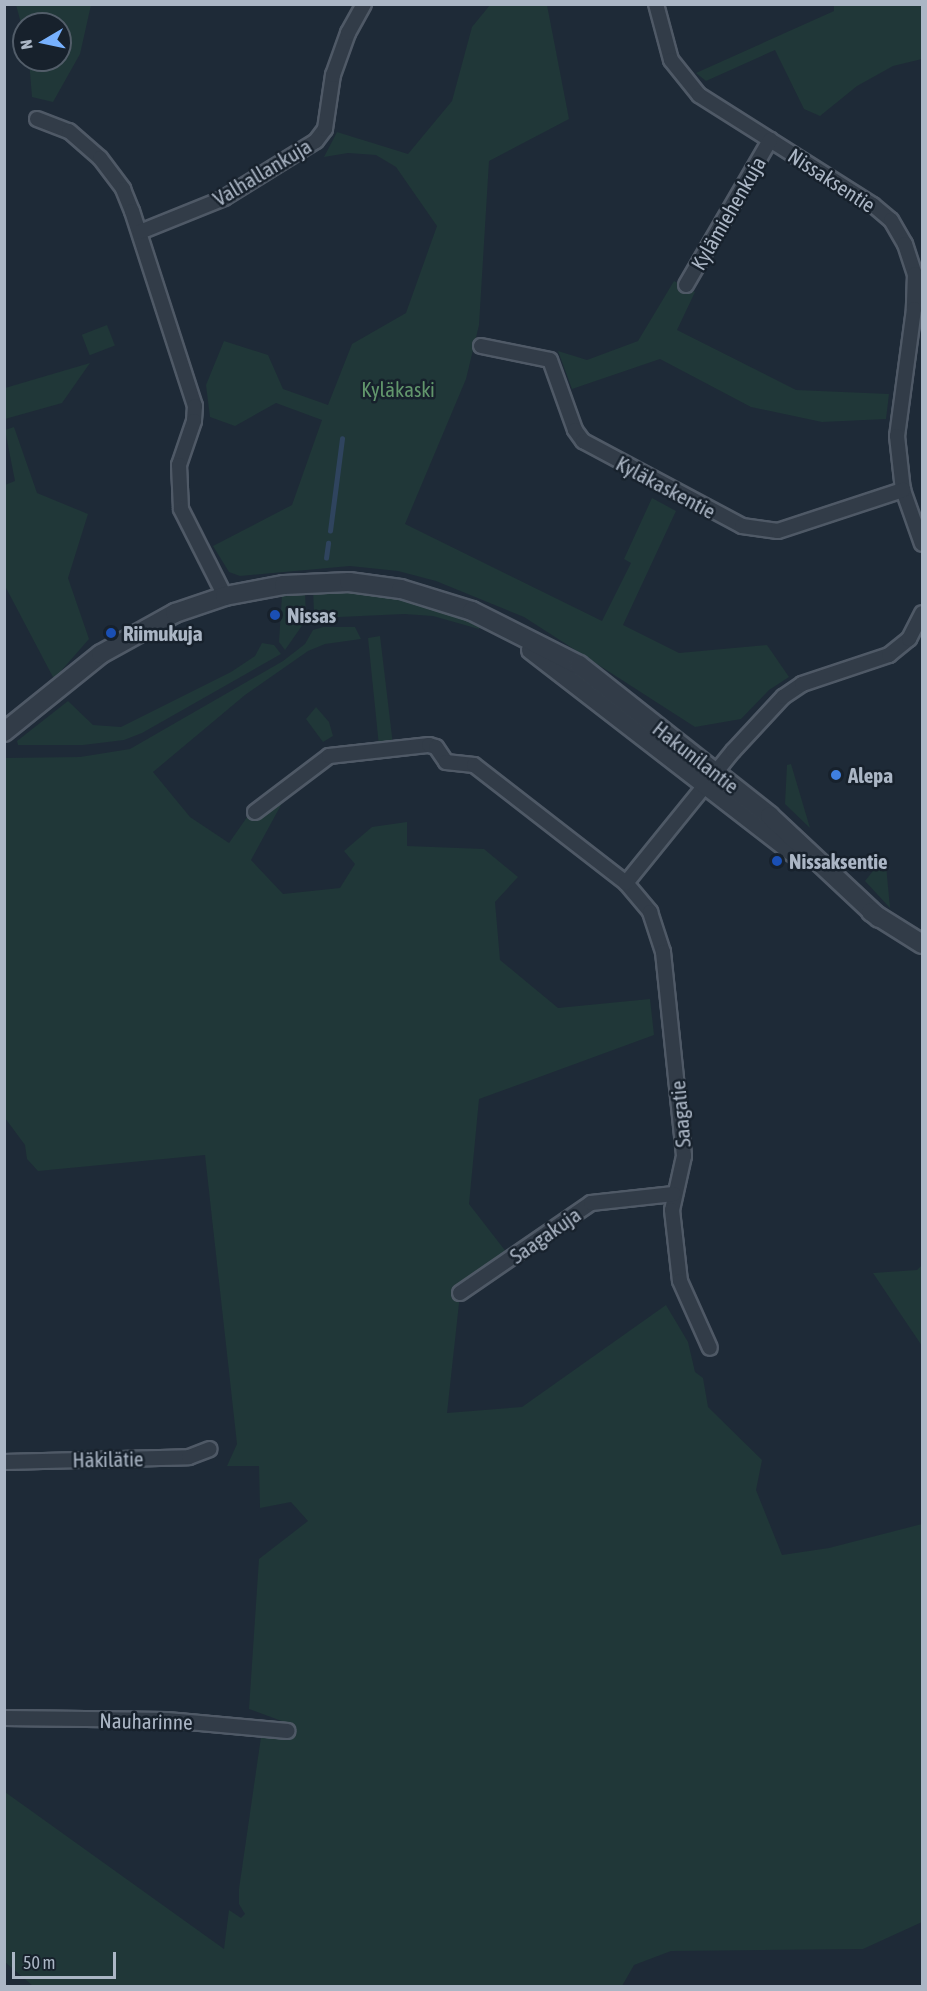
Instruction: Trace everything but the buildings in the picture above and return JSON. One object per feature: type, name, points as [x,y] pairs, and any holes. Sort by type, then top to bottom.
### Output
[{"type":"street","name":"Valhallankuja","points":[[140,232],[224,198],[316,141],[325,129],[337,64],[364,4]]},
{"type":"street","name":"Nissaksentie","points":[[656,4],[661,33],[682,78],[699,95],[873,205],[891,220],[905,244],[915,274],[915,298],[897,436],[903,490],[922,544]]},
{"type":"street","points":[[37,118],[69,131],[100,158],[123,189],[140,232],[195,406],[194,421],[179,465],[181,509],[225,596]]},
{"type":"street","name":"Kylämiehenkuja","points":[[686,285],[770,141]]},
{"type":"street","name":"Kyläkaskentie","points":[[482,346],[550,360],[575,430],[583,441],[741,526],[778,531],[903,490]]},
{"type":"street","name":"Hakunilantie","points":[[4,732],[117,644],[175,613],[225,596],[284,585],[349,582],[431,596],[494,621],[579,665],[710,779],[770,816],[879,918],[922,944]]},
{"type":"street","points":[[626,883],[710,779],[783,697],[802,684],[888,655],[909,639],[922,613]]},
{"type":"street","name":"Saagatie","points":[[255,812],[329,756],[429,745],[436,747],[446,762],[474,765],[626,883],[650,912],[663,952],[684,1156],[674,1194],[680,1281],[710,1348]]},
{"type":"street","name":"Saagakuja","points":[[460,1293],[591,1203],[674,1194]]},
{"type":"street","name":"Häkilätie","points":[[4,1462],[189,1457],[210,1449]]},
{"type":"street","name":"Nauharinne","points":[[4,1719],[167,1720],[287,1731]]},
{"type":"green space","points":[[16,5],[91,5],[80,54],[72,68],[72,12],[18,12]]},
{"type":"green space","name":"Kyläkaski","points":[[490,5],[547,5],[569,119],[489,161],[479,325],[466,379],[405,524],[602,621],[631,563],[624,559],[652,498],[676,511],[623,625],[679,653],[767,645],[789,677],[769,690],[741,719],[695,727],[524,617],[436,581],[398,571],[350,566],[240,576],[229,572],[213,546],[292,505],[322,420],[276,403],[235,426],[210,417],[206,385],[224,341],[268,355],[283,389],[328,405],[352,344],[406,313],[437,226],[396,167],[376,155],[348,153],[324,157],[337,132],[408,154],[452,101],[472,27]]},
{"type":"green space","points":[[834,5],[922,5],[922,59],[893,66],[857,86],[820,116],[804,109],[775,50],[706,81],[696,73],[834,11]]},
{"type":"green space","points":[[30,72],[70,72],[53,102],[32,97]]},
{"type":"green space","points":[[674,281],[695,292],[677,330],[796,390],[889,394],[886,419],[822,422],[751,407],[660,359],[572,389],[558,351],[587,360],[638,341]]},
{"type":"green space","points":[[107,325],[115,346],[90,355],[82,335]]},
{"type":"green space","points":[[90,363],[62,403],[5,419],[5,388]]},
{"type":"green space","points":[[14,427],[37,493],[88,514],[68,578],[89,639],[54,679],[5,586],[5,485],[15,481],[5,430]]},
{"type":"green space","points":[[305,590],[306,620],[285,650],[279,642],[282,595]]},
{"type":"green space","points":[[313,590],[370,591],[430,604],[481,624],[479,629],[433,616],[404,614],[318,618],[314,613]]},
{"type":"green space","points":[[323,627],[355,627],[361,639],[325,644],[308,651],[245,695],[153,772],[190,817],[229,843],[252,810],[274,793],[281,805],[251,860],[283,894],[340,888],[355,864],[344,851],[372,827],[407,822],[407,846],[484,849],[518,877],[495,902],[500,960],[558,1008],[650,999],[654,1035],[479,1099],[469,1204],[507,1253],[461,1285],[447,1413],[522,1407],[666,1305],[688,1342],[695,1372],[703,1378],[708,1407],[762,1460],[756,1490],[782,1555],[829,1548],[922,1524],[922,1922],[863,1949],[671,1951],[634,1965],[622,1986],[33,1986],[5,1962],[5,1792],[224,1949],[229,1910],[241,1918],[245,1914],[239,1904],[239,1889],[261,1737],[287,1723],[249,1709],[259,1559],[308,1521],[291,1502],[260,1508],[259,1466],[227,1466],[237,1444],[205,1155],[38,1171],[27,1159],[25,1145],[5,1118],[4,758],[80,757],[130,749],[283,661],[305,644],[313,630]]},
{"type":"green space","points":[[380,636],[393,745],[379,746],[368,638]]},
{"type":"green space","points":[[262,643],[274,645],[281,654],[142,733],[124,740],[83,745],[18,745],[17,741],[68,701],[93,725],[121,727],[231,672],[255,656]]},
{"type":"green space","points":[[316,707],[329,722],[333,736],[323,742],[306,719]]},
{"type":"green space","points":[[791,764],[810,828],[785,804],[787,765]]},
{"type":"green space","points":[[880,862],[886,865],[890,908],[865,881]]},
{"type":"green space","points":[[922,1265],[922,1346],[873,1273],[917,1270]]},
{"type":"waterway","points":[[330,531],[342,439]]},
{"type":"waterway","points":[[326,558],[328,543]]},
{"type":"place","name":"Nissas","points":[[275,615]]},
{"type":"place","name":"Riimukuja","points":[[111,633]]},
{"type":"place","name":"Alepa","points":[[836,775]]},
{"type":"place","name":"Nissaksentie","points":[[777,861]]}]
